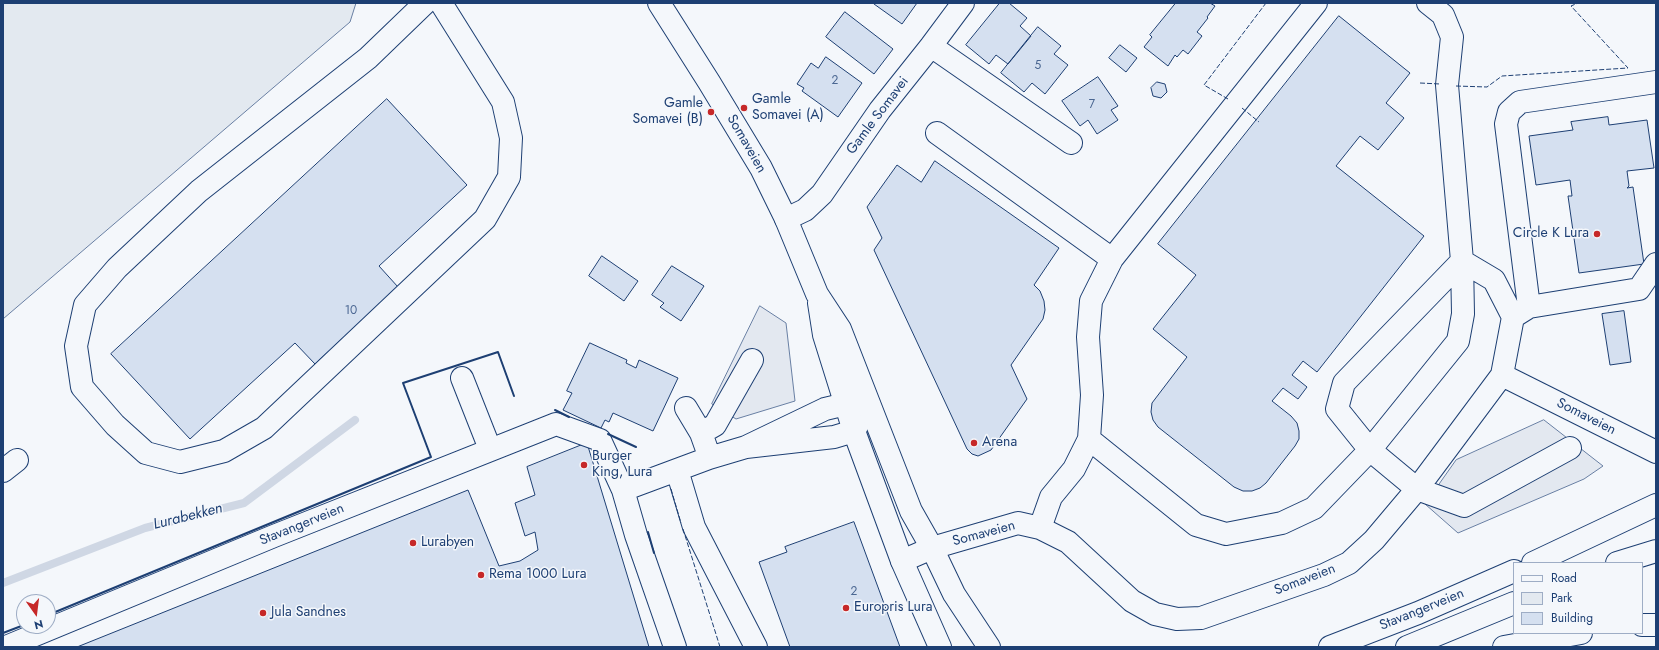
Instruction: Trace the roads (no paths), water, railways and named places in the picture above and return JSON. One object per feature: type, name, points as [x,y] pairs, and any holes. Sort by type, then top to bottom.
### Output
[{"type":"main road","points":[[425,3],[368,58],[199,191],[117,268],[85,305],[76,346],[82,387],[115,425],[146,453],[180,462],[224,451],[264,428],[485,219],[509,177],[511,138],[503,102],[441,3]]},
{"type":"main road","name":"Somaveien","points":[[659,3],[761,168],[786,219],[817,294],[840,329],[869,406],[912,511],[954,594],[989,647]]},
{"type":"main road","name":"Gamle Somavei","points":[[786,219],[805,210],[822,194],[880,110],[963,3]]},
{"type":"main road","points":[[1040,528],[1051,497],[1074,469],[1089,440],[1092,395],[1088,337],[1091,301],[1112,259],[1316,3]]},
{"type":"main road","points":[[1089,440],[1196,525],[1226,534],[1282,523],[1314,508],[1370,450],[1458,341],[1463,314],[1462,261],[1448,85],[1452,37],[1443,15],[1428,3]]},
{"type":"main road","points":[[931,46],[1071,143]]},
{"type":"main road","points":[[1502,375],[1521,312],[1506,124],[1509,112],[1520,102],[1656,82]]},
{"type":"main road","points":[[937,133],[1112,259]]},
{"type":"main road","points":[[1462,261],[1494,280],[1521,312]]},
{"type":"main road","points":[[1462,261],[1344,383],[1337,409],[1370,450],[1417,489],[1464,506],[1570,448]]},
{"type":"main road","points":[[1521,312],[1639,289],[1656,264]]},
{"type":"main road","name":"Somaveien","points":[[817,294],[824,335],[854,431],[902,562],[940,647]]},
{"type":"main road","points":[[701,433],[715,425],[752,360]]},
{"type":"main road","name":"Somaveien","points":[[902,562],[932,548],[1018,523],[1040,528],[1068,542],[1132,601],[1156,614],[1177,619],[1201,618],[1324,575],[1349,563],[1374,540],[1417,489],[1502,375],[1656,452]]},
{"type":"main road","points":[[462,378],[484,452]]},
{"type":"main road","points":[[674,647],[636,535],[623,490],[709,458],[746,448],[834,438],[854,431],[869,406],[846,404],[825,409],[746,448]]},
{"type":"main road","points":[[686,408],[701,433],[709,458]]},
{"type":"main road","name":"Stavangerveien","points":[[6,647],[274,536],[556,424],[600,440],[623,490]]},
{"type":"main road","points":[[677,470],[694,527],[756,647]]},
{"type":"main road","points":[[1535,562],[1656,505]]},
{"type":"main road","points":[[1621,562],[1656,551]]},
{"type":"main road","name":"Stavangerveien","points":[[1330,647],[1418,613],[1513,571]]},
{"type":"main road","name":"Stavangerveien","points":[[1407,647],[1513,603]]},
{"type":"main road","points":[[1643,625],[1656,625]]},
{"type":"main road","points":[[1504,647],[1576,634]]},
{"type":"waterway","name":"Lurabekken","points":[[3,583],[145,528],[244,503],[355,420]]},
{"type":"place","name":"Gamle Somavei (A)","points":[[744,108]]},
{"type":"place","name":"Gamle Somavei (B)","points":[[711,112]]},
{"type":"place","name":"Circle K Lura","points":[[1597,234]]},
{"type":"place","name":"Arena","points":[[974,443]]},
{"type":"place","name":"Burger King, Lura","points":[[584,465]]},
{"type":"place","name":"Lurabyen","points":[[413,543]]},
{"type":"place","name":"Rema 1000 Lura","points":[[481,575]]},
{"type":"place","name":"Europris Lura","points":[[846,608]]},
{"type":"place","name":"Jula Sandnes","points":[[263,613]]}]
